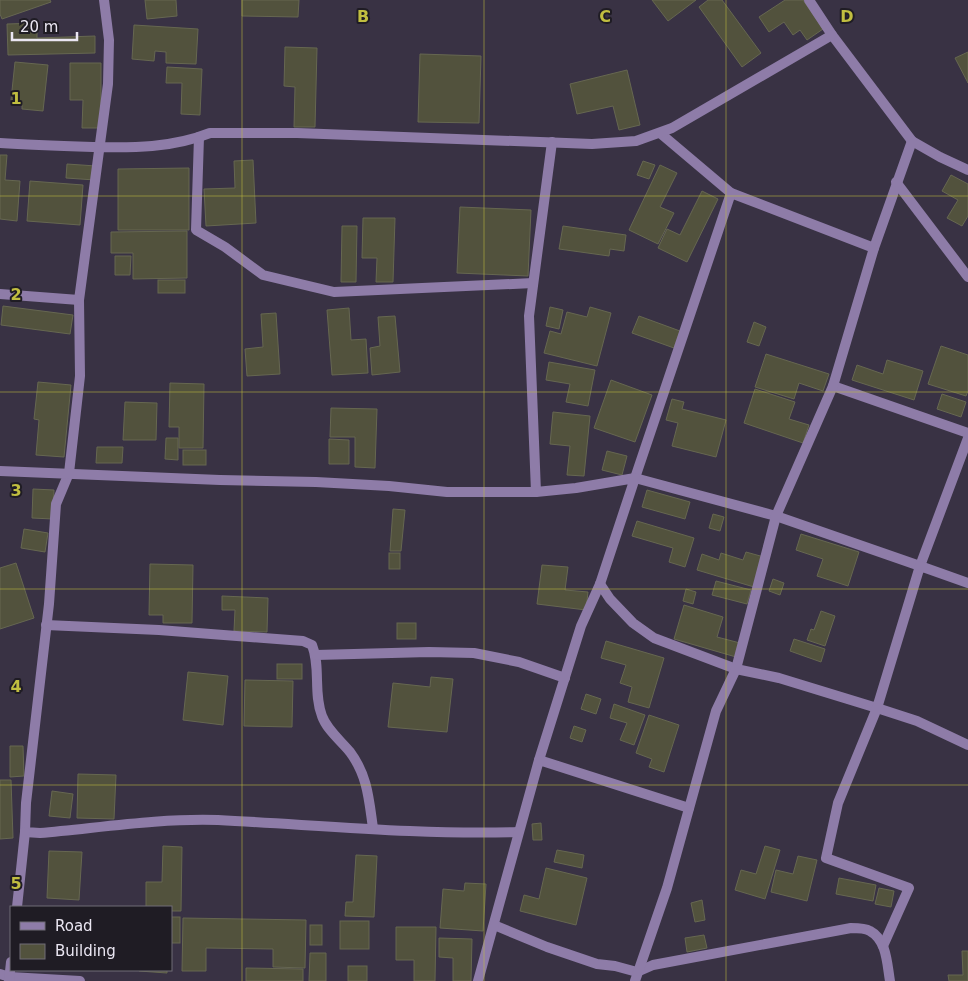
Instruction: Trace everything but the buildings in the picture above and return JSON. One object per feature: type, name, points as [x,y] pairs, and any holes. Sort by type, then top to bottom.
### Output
[{"type":"street","points":[[17,906],[26,803],[46,625],[56,504],[69,473],[80,376],[80,300],[108,84],[110,40],[104,0]]},
{"type":"street","points":[[809,0],[832,35],[912,141],[968,170]]},
{"type":"street","points":[[0,143],[130,149],[164,146],[210,133],[297,133],[592,144],[636,141],[672,128],[832,35]]},
{"type":"street","points":[[660,133],[731,193],[874,248]]},
{"type":"street","points":[[199,137],[196,230],[225,247],[263,275],[334,292],[533,283]]},
{"type":"street","points":[[636,976],[667,888],[716,711],[736,669],[776,516],[833,386],[874,248],[912,141]]},
{"type":"street","points":[[536,492],[529,316],[552,142]]},
{"type":"street","points":[[896,182],[968,277]]},
{"type":"street","points":[[478,981],[518,832],[581,626],[600,584],[731,193]]},
{"type":"street","points":[[0,294],[80,300]]},
{"type":"street","points":[[833,386],[968,433]]},
{"type":"street","points":[[883,946],[909,888],[826,858],[838,803],[877,708],[920,566],[968,438]]},
{"type":"street","points":[[0,471],[380,485],[447,492],[536,492],[576,488],[635,478],[776,516],[968,583]]},
{"type":"street","points":[[600,584],[610,599],[633,623],[654,638],[736,669],[779,678],[918,721],[968,745]]},
{"type":"street","points":[[46,625],[158,630],[303,641],[312,645],[316,655],[317,698],[322,718],[351,753],[366,781],[373,828]]},
{"type":"street","points":[[316,655],[429,652],[474,653],[519,662],[565,678]]},
{"type":"street","points":[[539,760],[689,808]]},
{"type":"street","points":[[25,832],[40,833],[165,822],[218,820],[480,833],[518,832]]},
{"type":"street","points":[[494,925],[547,947],[597,964],[615,966],[636,976]]},
{"type":"street","points":[[636,976],[654,965],[851,928],[869,930],[878,936],[883,946],[890,981]]},
{"type":"street","points":[[10,965],[6,977],[80,981]]}]
